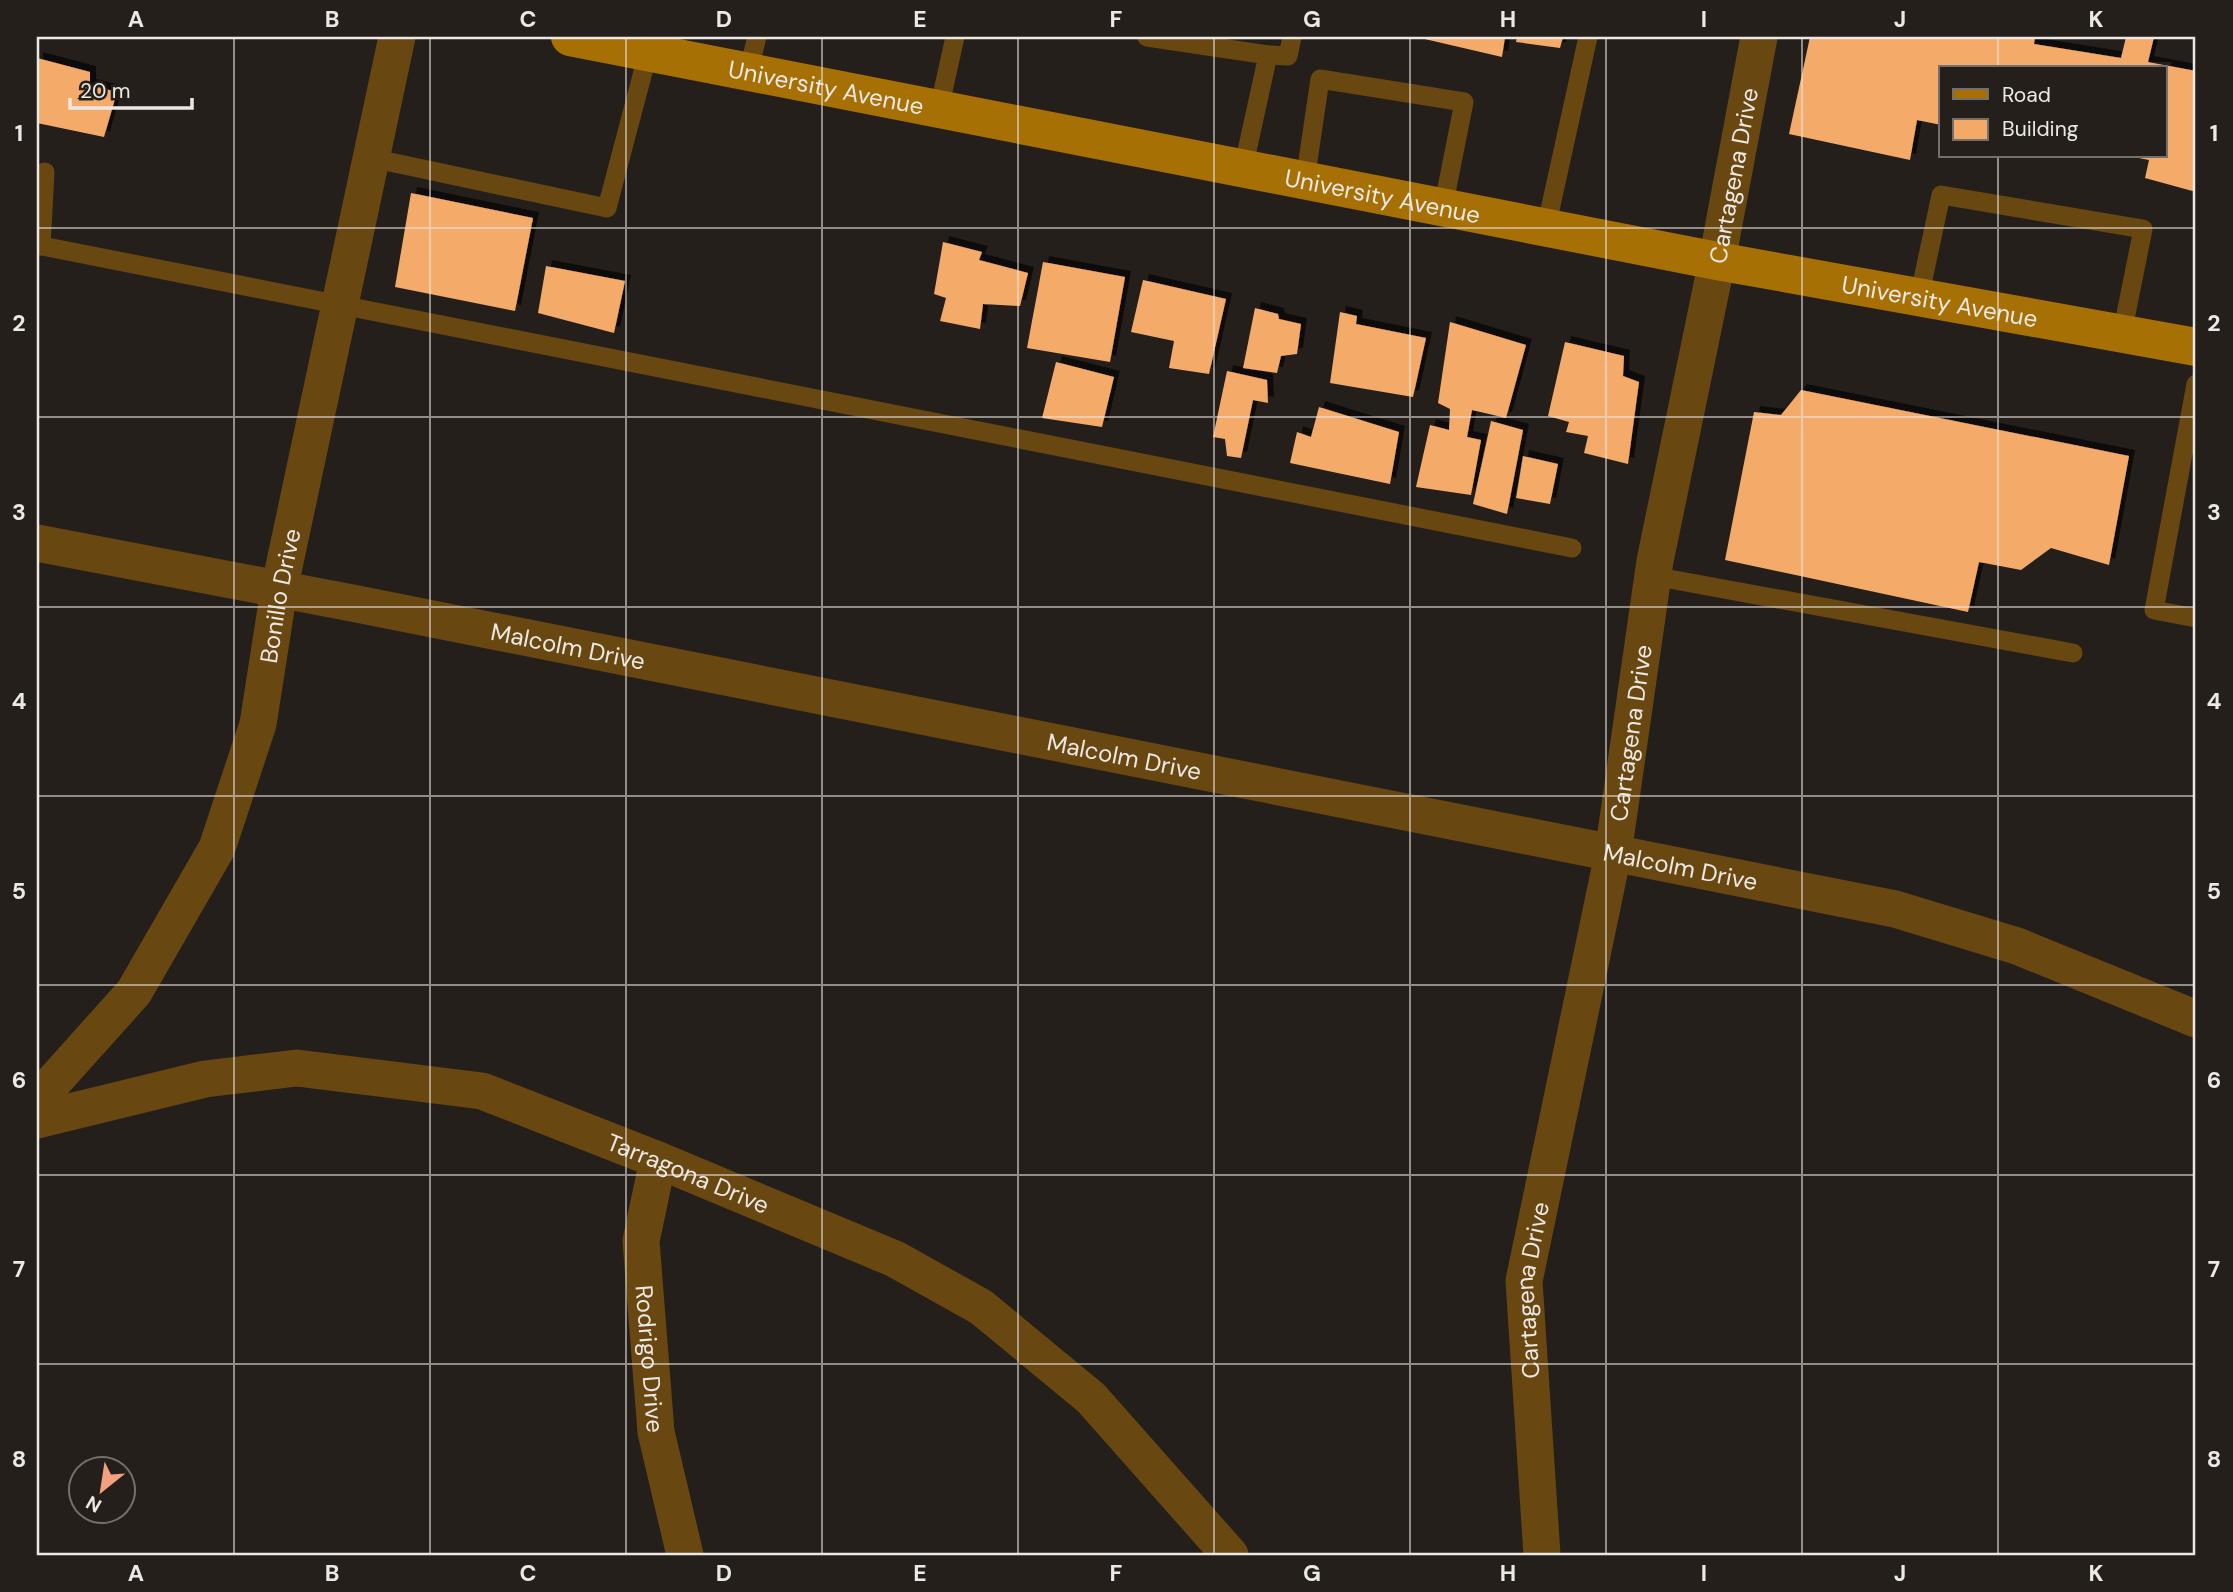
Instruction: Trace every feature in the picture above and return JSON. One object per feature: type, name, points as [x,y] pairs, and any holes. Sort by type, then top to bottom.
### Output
[{"type":"main road","name":"University Avenue","points":[[570,37],[639,46],[752,54],[939,109],[1717,261],[2196,347]]},
{"type":"street","name":"Bonillo Drive","points":[[37,1097],[134,992],[217,848],[258,724],[279,590],[397,37]]},
{"type":"street","name":"Cartagena Drive","points":[[1542,1555],[1524,1282],[1613,854],[1653,576],[1759,37]]},
{"type":"street","name":"Malcolm Drive","points":[[37,543],[1895,909],[2017,946],[2196,1019]]},
{"type":"street","name":"Tarragona Drive","points":[[37,1120],[205,1079],[297,1068],[482,1091],[658,1160],[895,1259],[981,1307],[1091,1398],[1230,1555]]},
{"type":"street","name":"Rodrigo Drive","points":[[658,1160],[642,1241],[642,1255],[656,1432],[685,1555]]},
{"type":"lane","points":[[939,109],[956,37]]},
{"type":"lane","points":[[1147,37],[1288,56],[1292,37]]},
{"type":"lane","points":[[1546,228],[1588,37]]},
{"type":"lane","points":[[371,159],[607,208],[639,46]]},
{"type":"lane","points":[[1243,169],[1268,55]]},
{"type":"lane","points":[[1305,181],[1320,79],[1464,102],[1443,208]]},
{"type":"lane","points":[[45,172],[39,245],[1572,548]]},
{"type":"lane","points":[[1919,298],[1941,195],[2143,229],[2122,334]]},
{"type":"lane","points":[[2196,384],[2154,610],[2196,618]]},
{"type":"lane","points":[[1653,576],[2073,653]]},
{"type":"building","points":[[1416,37],[1505,37],[1502,57]]},
{"type":"building","points":[[1517,37],[1563,37],[1560,48],[1516,42]]},
{"type":"building","points":[[1810,37],[2035,37],[2034,44],[2121,58],[2126,37],[2154,37],[2148,62],[2196,71],[2196,192],[2145,178],[2149,160],[2139,158],[2166,158],[2166,66],[1939,66],[1939,125],[1917,120],[1910,160],[1789,134]]},
{"type":"building","points":[[37,58],[90,72],[90,85],[117,92],[104,137],[37,123]]},
{"type":"building","points":[[411,193],[533,218],[515,311],[395,287]]},
{"type":"building","points":[[943,242],[982,252],[979,260],[1028,273],[1020,306],[983,304],[980,329],[940,321],[946,298],[934,294]]},
{"type":"building","points":[[1043,262],[1125,277],[1110,362],[1027,348]]},
{"type":"building","points":[[546,266],[625,281],[614,333],[538,313]]},
{"type":"building","points":[[1143,280],[1226,299],[1209,374],[1169,368],[1174,341],[1131,332]]},
{"type":"building","points":[[1255,308],[1278,314],[1279,319],[1301,324],[1297,354],[1281,356],[1277,373],[1243,368]]},
{"type":"building","points":[[1340,312],[1357,316],[1356,324],[1426,338],[1413,397],[1330,383]]},
{"type":"building","points":[[1450,322],[1526,345],[1506,418],[1472,410],[1467,437],[1481,440],[1471,495],[1416,487],[1430,425],[1449,430],[1450,409],[1438,403]]},
{"type":"building","points":[[1565,342],[1624,356],[1623,376],[1639,382],[1628,464],[1584,453],[1588,436],[1566,432],[1569,422],[1548,416]]},
{"type":"building","points":[[1056,362],[1114,377],[1102,427],[1042,418]]},
{"type":"building","points":[[1227,371],[1267,380],[1268,403],[1253,400],[1241,458],[1227,456],[1225,439],[1213,437]]},
{"type":"building","points":[[1801,390],[2129,456],[2109,565],[2051,548],[2021,570],[1979,562],[1968,612],[1725,560],[1754,412],[1781,415]]},
{"type":"building","points":[[1319,407],[1399,432],[1390,484],[1290,463],[1297,432],[1311,437]]},
{"type":"building","points":[[1491,421],[1523,430],[1507,514],[1473,504]]},
{"type":"building","points":[[1523,456],[1558,464],[1550,504],[1516,498]]}]
